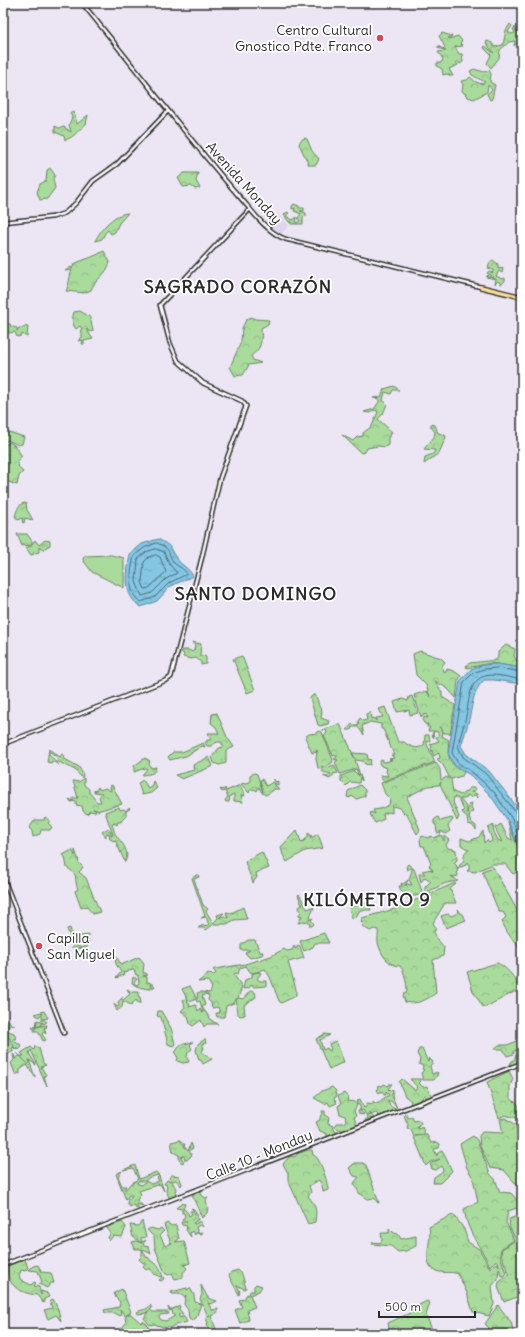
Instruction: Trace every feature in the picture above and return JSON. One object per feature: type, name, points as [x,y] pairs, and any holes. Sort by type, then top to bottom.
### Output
[{"type":"highway","name":"Avenida Monday","points":[[481,287],[522,297]]},
{"type":"street","name":"Avenida Monday","points":[[82,3],[168,111],[250,209],[272,232],[285,239],[481,287]]},
{"type":"street","points":[[3,222],[53,217],[65,213],[76,203],[93,181],[117,164],[168,111]]},
{"type":"street","points":[[3,744],[167,680],[171,677],[202,557],[220,478],[246,406],[242,401],[203,383],[178,361],[170,343],[160,305],[250,209]]},
{"type":"street","points":[[3,878],[64,1033]]},
{"type":"street","name":"Calle 10 - Monday","points":[[3,1265],[522,1063]]},
{"type":"shaded area","points":[[277,213],[289,225],[280,236],[266,224]]},
{"type":"green space","points":[[510,24],[512,26],[508,32],[511,34],[515,33],[513,29],[515,27],[516,31],[520,32],[519,34],[522,35],[522,41],[519,41],[514,46],[515,41],[509,42],[500,50],[499,58],[491,68],[487,63],[491,55],[484,48],[485,46],[494,53],[486,43],[487,41],[492,43],[494,47],[503,45],[506,30]]},
{"type":"green space","points":[[442,33],[452,36],[448,38],[449,39],[458,36],[462,41],[460,43],[463,46],[455,47],[459,54],[462,54],[463,62],[460,64],[457,61],[456,62],[458,65],[449,69],[453,76],[447,74],[443,75],[442,69],[437,66],[437,63],[441,63],[443,59],[438,52],[446,51],[438,48],[438,46],[443,49],[445,47],[439,36]]},
{"type":"green space","points":[[474,69],[484,72],[489,70],[491,74],[490,82],[495,85],[492,99],[490,100],[487,94],[492,90],[488,85],[487,92],[474,99],[468,97],[462,91],[463,85],[461,81],[467,80],[470,77],[476,82],[482,84],[485,82],[472,75],[470,71]]},
{"type":"green space","points":[[74,112],[77,124],[88,115],[86,124],[74,135],[65,140],[64,136],[55,132],[55,126],[59,128],[64,127],[71,132],[69,125],[72,117],[70,113]]},
{"type":"green space","points":[[305,138],[307,139],[312,151],[319,159],[316,165],[309,165],[299,144],[301,140]]},
{"type":"green space","points":[[50,168],[55,175],[53,179],[55,188],[47,199],[40,200],[37,192],[40,184],[46,181],[47,170]]},
{"type":"green space","points":[[184,173],[198,173],[196,181],[200,188],[195,189],[191,186],[183,187],[178,178]]},
{"type":"green space","points":[[294,204],[299,206],[299,208],[304,208],[304,211],[300,211],[306,213],[306,216],[303,217],[303,224],[291,224],[284,215],[287,212],[289,213],[286,216],[293,220],[297,217],[296,223],[300,221],[298,218],[301,214],[294,211],[295,208],[292,209]]},
{"type":"green space","points":[[128,213],[119,223],[115,232],[111,234],[108,230],[102,239],[95,241],[108,223],[117,216]]},
{"type":"green space","points":[[104,251],[110,262],[91,290],[84,293],[66,291],[72,270],[65,271],[71,267],[72,269],[74,264]]},
{"type":"green space","points":[[493,260],[498,264],[498,269],[503,268],[502,273],[499,271],[496,276],[502,279],[505,278],[505,281],[501,284],[498,281],[495,284],[496,279],[486,277],[488,275],[492,278],[494,277],[487,273],[489,271],[492,273],[493,272],[493,270],[488,268],[490,262]]},
{"type":"green space","points":[[80,311],[90,317],[93,331],[90,332],[86,329],[93,339],[84,341],[84,344],[82,344],[83,340],[78,341],[82,337],[82,333],[80,331],[82,329],[80,326],[76,329],[73,321],[74,312]]},
{"type":"green space","points":[[251,317],[255,319],[269,320],[268,324],[261,328],[259,347],[251,356],[253,360],[261,363],[249,365],[243,375],[235,376],[230,367],[241,342],[242,328],[246,320]]},
{"type":"green space","points":[[8,323],[11,325],[10,326],[17,328],[17,331],[19,328],[28,326],[27,337],[22,334],[21,336],[17,337],[15,332],[9,333],[3,329],[3,325]]},
{"type":"green space","points":[[394,386],[399,390],[393,390],[391,394],[385,392],[383,400],[387,404],[383,414],[378,419],[392,432],[388,438],[388,445],[385,447],[378,446],[367,448],[365,452],[361,453],[342,435],[353,441],[357,437],[363,436],[363,433],[372,426],[378,412],[375,410],[370,413],[364,412],[374,409],[379,402],[379,399],[373,398],[381,397],[384,389]]},
{"type":"green space","points":[[431,424],[435,425],[438,433],[445,435],[446,437],[439,453],[424,464],[425,457],[433,454],[435,450],[424,449],[434,437],[435,432],[431,427]]},
{"type":"green space","points":[[6,431],[24,437],[22,444],[18,445],[8,440],[3,444],[3,433]]},
{"type":"green space","points":[[10,442],[22,456],[17,461],[19,468],[23,472],[19,476],[17,485],[3,480],[3,453],[6,444]]},
{"type":"green space","points":[[26,503],[27,510],[33,520],[25,518],[24,523],[22,522],[23,518],[18,520],[15,516],[21,504]]},
{"type":"green space","points":[[17,534],[27,534],[32,541],[32,544],[35,540],[39,545],[45,540],[50,541],[50,545],[42,550],[39,547],[39,552],[31,555],[26,548],[32,545],[22,546]]},
{"type":"green space","points":[[111,555],[124,558],[124,588],[92,572],[83,560],[84,556]]},
{"type":"green space","points":[[192,642],[201,644],[200,656],[205,655],[206,664],[201,665],[201,662],[196,658],[191,659],[183,657],[184,654],[181,652],[183,650],[189,650],[192,652],[194,650],[195,646]]},
{"type":"green space","points":[[506,645],[515,649],[514,656],[522,668],[491,663],[467,668],[466,666],[470,663],[496,660],[498,657],[498,652]]},
{"type":"green space","points":[[420,651],[441,658],[445,662],[442,666],[445,673],[447,669],[454,671],[461,676],[458,681],[456,698],[448,689],[435,681],[442,692],[442,697],[455,705],[450,735],[448,733],[444,733],[441,727],[439,727],[443,733],[442,736],[449,740],[448,751],[452,763],[464,772],[462,776],[451,779],[453,792],[461,795],[470,788],[476,788],[474,792],[471,792],[477,794],[478,798],[475,795],[471,798],[468,795],[465,799],[460,799],[467,808],[467,813],[469,804],[472,803],[471,808],[473,812],[470,813],[469,818],[476,826],[476,830],[472,825],[468,824],[467,818],[462,812],[464,810],[459,799],[454,797],[453,802],[459,817],[457,821],[440,784],[441,782],[439,785],[428,786],[407,797],[420,830],[417,834],[406,813],[403,814],[404,812],[400,808],[392,806],[392,813],[389,812],[383,814],[384,819],[375,823],[370,814],[371,812],[375,814],[373,810],[389,805],[390,799],[385,794],[381,783],[436,763],[440,769],[441,780],[447,777],[450,779],[443,765],[437,759],[440,758],[439,753],[434,756],[431,749],[432,747],[430,744],[439,741],[436,737],[439,736],[437,731],[428,731],[430,727],[427,727],[428,724],[426,725],[423,722],[424,717],[428,718],[426,714],[421,717],[414,695],[427,691],[430,697],[426,685],[416,675],[413,654]]},
{"type":"green space","points":[[242,656],[255,690],[247,693],[233,659]]},
{"type":"green space","points":[[315,695],[319,707],[322,710],[321,718],[329,721],[328,724],[318,725],[310,698]]},
{"type":"green space","points":[[412,696],[418,713],[410,715],[409,710],[397,712],[394,702],[403,699],[408,701],[409,697]]},
{"type":"green space","points":[[385,707],[398,742],[404,742],[417,748],[422,747],[424,745],[425,735],[429,735],[430,741],[427,742],[427,744],[435,762],[383,781],[380,775],[388,776],[386,771],[387,768],[381,766],[379,763],[381,760],[385,762],[392,760],[389,759],[394,758],[391,755],[394,755],[383,729],[381,729],[381,724],[370,722],[362,726],[364,735],[358,727],[352,727],[351,730],[347,730],[352,724],[359,724],[358,721],[360,718],[363,721],[367,720],[366,714],[370,712],[371,719],[373,718],[376,721],[376,718],[383,717],[379,709]]},
{"type":"green space","points":[[217,713],[227,737],[234,747],[226,751],[226,763],[219,765],[214,763],[212,757],[219,748],[224,747],[221,742],[217,742],[211,746],[207,746],[205,743],[207,740],[211,740],[208,733],[219,733],[216,727],[211,723],[212,714]]},
{"type":"green space","points":[[340,724],[352,753],[367,754],[368,759],[371,760],[370,765],[365,764],[363,761],[355,760],[362,781],[360,777],[359,783],[350,782],[346,786],[341,781],[341,776],[354,771],[359,776],[356,769],[340,774],[335,762],[338,760],[334,759],[337,755],[333,756],[324,736],[327,733],[326,730],[322,730]]},
{"type":"green space","points":[[319,731],[322,732],[333,760],[332,763],[326,766],[326,768],[334,765],[338,773],[333,774],[333,777],[330,779],[323,776],[324,775],[327,777],[331,774],[323,772],[322,770],[325,768],[322,766],[322,769],[318,768],[316,759],[317,752],[312,753],[305,737]]},
{"type":"green space","points":[[203,743],[205,747],[202,746],[186,756],[170,760],[168,757],[173,752],[182,752]]},
{"type":"green space","points":[[49,749],[60,757],[62,754],[64,755],[63,758],[79,767],[83,775],[82,778],[75,770],[57,761],[58,758],[49,751],[49,754],[59,765],[52,761],[51,763],[47,762]]},
{"type":"green space","points":[[209,757],[213,766],[182,779],[175,775],[194,770],[193,765]]},
{"type":"green space","points":[[145,758],[150,761],[149,764],[151,768],[156,767],[155,770],[151,774],[142,775],[147,769],[145,768],[134,772],[134,766]]},
{"type":"green space","points":[[254,773],[257,774],[263,792],[260,780],[262,779],[266,786],[273,782],[274,779],[275,782],[278,781],[278,785],[273,783],[279,789],[275,789],[266,795],[262,793],[259,787],[257,791],[254,789],[250,790],[249,793],[241,784],[250,782],[250,775]]},
{"type":"green space","points":[[84,778],[84,785],[89,789],[89,792],[97,802],[101,802],[99,797],[102,793],[94,792],[94,790],[96,791],[98,787],[100,790],[105,788],[111,791],[110,786],[112,785],[122,804],[97,811],[97,810],[93,809],[96,810],[95,812],[90,811],[87,814],[83,811],[82,806],[76,805],[76,801],[71,802],[69,799],[73,801],[73,798],[78,798],[73,781],[79,782]]},
{"type":"green space","points":[[143,780],[148,788],[152,785],[153,781],[157,788],[151,793],[142,795],[138,783]]},
{"type":"green space","points":[[240,785],[245,796],[241,795],[243,802],[234,801],[234,794],[230,796],[229,802],[226,802],[225,800],[228,797],[225,791],[222,792],[220,789],[224,790],[225,788],[226,791]]},
{"type":"green space","points":[[360,785],[365,790],[365,796],[357,799],[351,796],[350,798],[347,797],[348,791]]},
{"type":"green space","points":[[119,807],[120,810],[124,809],[126,811],[126,816],[121,822],[118,822],[117,825],[114,823],[112,826],[127,853],[125,862],[115,840],[110,839],[109,833],[106,834],[106,837],[102,832],[107,829],[111,832],[111,836],[113,835],[105,812]]},
{"type":"green space","points":[[45,817],[50,821],[48,823],[52,827],[50,830],[41,830],[40,834],[33,837],[32,831],[29,828],[35,820],[44,820]]},
{"type":"green space","points":[[438,817],[440,821],[452,818],[453,820],[448,826],[450,831],[446,834],[440,831],[441,834],[437,833],[434,820]]},
{"type":"green space","points":[[508,821],[518,848],[522,870],[513,874],[505,864],[493,864],[475,872],[467,871],[469,869],[469,863],[466,863],[466,865],[461,867],[459,866],[464,860],[465,852],[469,850],[461,845],[461,838],[469,841],[479,837],[483,831],[484,843],[487,840],[489,843],[492,840],[488,828],[494,825],[493,830],[498,840],[502,842],[495,828],[501,824],[508,838],[512,840]]},
{"type":"green space","points":[[297,830],[301,842],[308,836],[308,833],[312,836],[310,836],[311,838],[318,834],[323,848],[305,851],[287,862],[281,847]]},
{"type":"green space","points":[[441,835],[444,841],[444,836],[449,840],[446,845],[448,848],[456,850],[457,860],[454,863],[457,866],[456,868],[459,867],[459,869],[457,869],[458,876],[451,876],[458,881],[446,883],[425,893],[425,887],[431,881],[425,877],[421,882],[419,874],[425,874],[422,871],[431,869],[432,872],[433,870],[429,866],[431,864],[424,846],[421,846],[420,840],[422,836],[428,838],[432,836],[434,838]]},
{"type":"green space","points":[[72,850],[75,856],[75,850],[79,861],[78,862],[83,867],[79,872],[86,878],[100,912],[93,914],[86,906],[81,908],[75,891],[78,889],[75,875],[67,868],[65,857],[63,855]]},
{"type":"green space","points":[[262,852],[269,868],[256,873],[257,877],[253,883],[245,862]]},
{"type":"green space","points":[[408,864],[414,869],[423,894],[407,898],[409,894],[405,892],[406,895],[401,891],[399,886],[402,886],[401,883],[403,884],[408,880],[405,886],[407,884],[412,885],[409,880],[412,870],[411,868],[407,870],[406,867]]},
{"type":"green space","points":[[493,867],[522,919],[522,951],[510,937],[502,921],[506,917],[503,912],[499,912],[482,871]]},
{"type":"green space","points":[[198,874],[199,877],[194,879],[203,905],[208,909],[206,911],[213,923],[218,918],[217,915],[224,913],[219,918],[224,916],[228,918],[226,912],[231,913],[243,907],[247,919],[234,920],[227,924],[214,924],[206,930],[204,928],[198,928],[209,925],[206,917],[201,918],[205,916],[192,878]]},
{"type":"green space","points":[[455,883],[456,884],[450,889],[456,903],[445,903],[433,923],[436,928],[434,932],[437,939],[444,947],[443,956],[433,960],[436,993],[422,1001],[414,1003],[405,1002],[403,995],[407,992],[407,986],[402,968],[392,964],[386,959],[378,943],[378,930],[374,929],[370,931],[362,926],[364,924],[361,922],[362,918],[395,909]]},
{"type":"green space","points":[[299,894],[307,909],[314,907],[309,920],[313,918],[311,920],[314,924],[312,926],[310,926],[308,921],[298,923],[302,916],[298,915],[301,913],[299,907],[302,905],[298,895]]},
{"type":"green space","points":[[364,902],[369,905],[371,910],[360,910],[356,917],[352,918],[349,908]]},
{"type":"green space","points":[[458,909],[466,920],[446,928],[441,916],[448,914],[452,916],[459,912]]},
{"type":"green space","points":[[70,928],[73,939],[79,936],[90,935],[87,939],[89,941],[86,950],[79,948],[76,952],[74,951],[77,948],[71,948],[75,945],[82,948],[85,947],[82,943],[86,942],[80,942],[77,940],[71,942],[69,941],[68,939],[70,937],[67,929]]},
{"type":"green space","points":[[324,933],[329,943],[315,943],[313,947],[304,951],[300,941]]},
{"type":"green space","points":[[248,940],[255,940],[260,952],[263,952],[262,955],[250,958],[245,953],[250,950],[241,950],[241,945]]},
{"type":"green space","points":[[298,945],[300,946],[304,958],[288,962],[296,989],[296,996],[281,1003],[265,969],[251,973],[246,966],[240,968],[238,974],[235,973],[234,975],[242,987],[238,998],[243,999],[250,991],[255,992],[256,997],[244,1005],[245,1015],[240,1016],[237,1012],[237,998],[234,1003],[226,1006],[224,1017],[217,1017],[216,1013],[220,1013],[218,1007],[212,1008],[211,1003],[208,1000],[209,996],[206,994],[202,996],[205,1005],[202,1007],[212,1021],[218,1024],[207,1024],[204,1027],[201,1020],[193,1026],[190,1024],[188,1016],[181,1011],[185,1007],[183,1000],[186,999],[190,1005],[189,1007],[196,1005],[198,1011],[200,1009],[203,1013],[200,1001],[197,1002],[196,999],[188,1001],[182,989],[190,986],[197,999],[197,993],[210,993],[212,988],[208,981],[198,982],[208,974],[214,975],[216,973],[213,970],[245,964],[271,956],[284,949],[287,951],[292,950],[294,946],[296,949]]},
{"type":"green space","points":[[113,950],[121,965],[139,957],[144,963],[143,973],[148,975],[143,976],[147,977],[147,983],[149,982],[155,986],[153,988],[150,984],[151,989],[141,988],[132,983],[133,977],[137,979],[134,983],[137,985],[139,983],[138,975],[136,975],[134,970],[128,971],[127,973],[123,972],[124,975],[116,978],[121,972],[116,964]]},
{"type":"green space","points":[[522,951],[522,964],[520,957]]},
{"type":"green space","points":[[497,963],[507,970],[515,979],[522,996],[522,1002],[518,992],[514,992],[486,1007],[483,1007],[473,991],[467,972]]},
{"type":"green space","points":[[257,972],[261,973],[257,979],[260,981],[266,981],[266,986],[253,987],[251,985],[249,988],[243,989],[245,980],[252,977],[252,974]]},
{"type":"green space","points":[[127,989],[132,992],[139,992],[138,996],[140,997],[141,1003],[138,1003],[136,1000],[131,1005],[123,1001],[122,1007],[117,1011],[114,1004],[117,1007],[119,1006],[118,1002],[121,999],[123,1000],[130,994]]},
{"type":"green space","points":[[44,1011],[48,1018],[43,1019],[47,1022],[44,1024],[42,1022],[42,1025],[36,1027],[37,1020],[42,1021],[42,1013],[39,1017],[35,1014]]},
{"type":"green space","points":[[158,1011],[161,1011],[171,1028],[175,1044],[173,1046],[168,1044],[161,1017],[157,1016]]},
{"type":"green space","points":[[5,1017],[5,1021],[7,1018],[12,1025],[15,1025],[8,1026],[8,1031],[14,1033],[16,1038],[14,1040],[22,1047],[19,1050],[17,1047],[16,1050],[13,1047],[12,1049],[14,1051],[8,1054],[6,1053],[6,1055],[3,1048],[6,1052],[5,1048],[9,1046],[6,1042],[3,1043],[3,1018]]},
{"type":"green space","points":[[47,1025],[46,1028],[44,1027],[46,1034],[44,1032],[42,1034],[46,1040],[43,1041],[38,1031],[34,1031],[36,1027]]},
{"type":"green space","points":[[325,1034],[330,1035],[320,1040],[323,1050],[327,1048],[329,1051],[331,1050],[329,1044],[336,1041],[344,1062],[329,1069],[316,1039]]},
{"type":"green space","points":[[205,1039],[206,1043],[202,1044],[204,1048],[202,1052],[212,1059],[203,1064],[201,1060],[199,1060],[196,1050],[198,1044]]},
{"type":"green space","points":[[520,1040],[522,1042],[522,1047],[521,1043],[519,1043],[522,1050],[522,1061],[510,1066],[511,1062],[515,1059],[515,1056],[521,1052],[516,1050],[514,1051],[514,1054],[507,1056],[503,1049],[494,1049],[499,1045],[507,1045]]},
{"type":"green space","points":[[193,1042],[190,1045],[192,1049],[188,1052],[187,1057],[189,1062],[183,1063],[177,1061],[178,1058],[175,1053],[180,1045]]},
{"type":"green space","points":[[35,1046],[39,1048],[43,1063],[46,1065],[41,1067],[46,1075],[44,1076],[47,1086],[31,1050],[29,1053],[36,1065],[29,1060],[35,1077],[27,1065],[20,1070],[20,1074],[18,1073],[16,1076],[11,1063],[14,1060],[13,1054],[16,1057],[14,1057],[15,1059],[19,1056],[24,1056],[21,1053],[31,1047],[34,1050]]},
{"type":"green space","points":[[419,1049],[422,1049],[428,1062],[429,1058],[433,1062],[430,1066],[432,1074],[437,1072],[438,1074],[434,1080],[423,1080],[421,1073],[424,1070],[422,1069],[423,1066],[419,1064],[420,1059],[417,1054]]},
{"type":"green space","points":[[509,1071],[513,1079],[510,1086],[510,1098],[519,1105],[519,1115],[516,1118],[505,1115],[499,1118],[487,1082]]},
{"type":"green space","points":[[402,1079],[415,1090],[417,1087],[410,1079],[420,1079],[421,1081],[419,1083],[423,1087],[427,1086],[432,1097],[428,1098],[424,1095],[420,1102],[410,1104],[411,1101],[405,1096],[399,1082]]},
{"type":"green space","points":[[384,1084],[388,1086],[389,1084],[392,1084],[388,1089],[390,1091],[393,1090],[392,1096],[397,1108],[391,1101],[388,1101],[390,1106],[395,1109],[395,1112],[380,1117],[376,1113],[371,1115],[375,1119],[369,1119],[366,1122],[365,1120],[368,1118],[363,1110],[360,1111],[364,1114],[363,1115],[359,1114],[358,1111],[360,1110],[360,1106],[357,1104],[358,1100],[360,1099],[364,1108],[367,1106],[367,1103],[373,1104],[373,1101],[375,1103],[380,1103],[381,1100],[389,1095],[386,1092],[386,1095],[384,1095],[382,1091],[379,1093],[377,1090],[379,1088],[378,1085],[382,1086]]},
{"type":"green space","points":[[332,1087],[336,1091],[337,1096],[334,1098],[337,1103],[330,1106],[328,1102],[325,1104],[314,1098],[322,1091]]},
{"type":"green space","points":[[344,1093],[348,1097],[347,1101],[355,1102],[357,1105],[354,1111],[356,1116],[354,1117],[357,1126],[345,1132],[335,1127],[336,1123],[344,1123],[346,1120],[345,1116],[340,1114],[338,1106],[341,1104],[338,1096]]},
{"type":"green space","points":[[322,1111],[325,1111],[325,1115],[329,1117],[328,1124],[333,1126],[335,1131],[340,1134],[327,1137],[327,1134],[320,1131],[316,1122],[320,1120],[320,1117],[323,1114]]},
{"type":"green space","points":[[406,1113],[408,1118],[412,1116],[414,1121],[419,1120],[421,1123],[417,1127],[419,1129],[422,1127],[425,1134],[415,1136],[427,1135],[431,1143],[437,1142],[440,1144],[439,1148],[434,1149],[437,1156],[437,1154],[442,1150],[452,1171],[440,1183],[433,1183],[434,1177],[443,1171],[442,1166],[436,1170],[432,1169],[430,1164],[440,1159],[430,1162],[426,1166],[411,1130],[407,1128],[408,1125],[404,1115]]},
{"type":"green space","points":[[505,1118],[522,1128],[522,1191],[504,1170],[490,1168],[480,1146],[479,1136],[482,1132],[503,1133],[500,1119]]},
{"type":"green space","points":[[473,1136],[477,1140],[490,1174],[495,1179],[500,1192],[511,1193],[516,1199],[522,1202],[522,1212],[517,1208],[508,1211],[506,1222],[514,1240],[501,1249],[500,1255],[506,1273],[504,1276],[501,1276],[499,1268],[498,1279],[492,1286],[494,1304],[489,1316],[473,1312],[467,1293],[458,1274],[436,1271],[431,1267],[428,1257],[429,1227],[454,1215],[464,1229],[468,1242],[479,1249],[490,1268],[497,1263],[499,1266],[498,1261],[495,1261],[490,1266],[471,1233],[464,1209],[478,1202],[473,1178],[467,1168],[460,1144]]},
{"type":"green space","points":[[180,1140],[183,1144],[185,1144],[184,1146],[188,1151],[191,1143],[193,1148],[189,1151],[192,1155],[187,1160],[185,1160],[184,1156],[181,1157],[184,1162],[182,1163],[179,1160],[179,1155],[173,1152],[171,1142]]},
{"type":"green space","points":[[312,1150],[313,1155],[321,1165],[328,1190],[323,1192],[322,1185],[319,1180],[309,1186],[311,1192],[308,1196],[313,1202],[316,1214],[315,1222],[308,1224],[288,1180],[288,1173],[283,1164],[290,1156],[295,1157],[297,1154]]},
{"type":"green space","points":[[355,1163],[363,1163],[366,1165],[379,1203],[374,1198],[368,1199],[359,1193],[354,1183],[359,1177],[354,1176],[349,1168]]},
{"type":"green space","points":[[135,1165],[139,1179],[156,1172],[159,1175],[150,1177],[144,1181],[138,1181],[137,1183],[141,1185],[146,1181],[151,1184],[159,1181],[157,1178],[159,1176],[164,1191],[160,1184],[139,1191],[141,1194],[137,1200],[143,1206],[136,1204],[139,1208],[137,1209],[134,1205],[130,1207],[127,1202],[132,1195],[129,1195],[126,1200],[116,1174],[122,1171],[118,1176],[122,1186],[126,1186],[124,1189],[126,1189],[130,1184],[138,1179],[133,1168],[123,1170]]},
{"type":"green space","points":[[171,1175],[179,1176],[182,1184],[181,1186],[176,1180],[172,1181],[169,1178]]},
{"type":"green space","points":[[167,1180],[172,1181],[176,1189],[175,1193],[177,1197],[170,1199],[166,1191],[167,1185],[164,1184]]},
{"type":"green space","points":[[203,1190],[200,1195],[201,1194],[205,1198],[208,1197],[206,1201],[208,1207],[207,1213],[202,1218],[192,1195]]},
{"type":"green space","points":[[182,1202],[185,1204],[183,1208],[189,1216],[192,1214],[190,1211],[194,1211],[191,1208],[196,1212],[194,1214],[197,1214],[198,1220],[193,1223],[195,1224],[200,1221],[203,1227],[200,1225],[196,1227],[198,1233],[202,1232],[202,1234],[196,1233],[195,1235],[192,1231],[190,1233],[191,1237],[186,1230],[187,1226],[182,1225],[181,1222],[187,1222],[182,1220],[185,1216],[184,1213],[182,1213],[182,1209],[176,1208]]},
{"type":"green space","points":[[517,1216],[522,1219],[522,1295],[504,1302],[498,1287],[499,1282],[509,1275],[501,1254],[502,1249],[516,1240],[510,1228],[509,1219]]},
{"type":"green space","points":[[142,1221],[146,1237],[141,1238],[142,1242],[146,1240],[143,1244],[144,1246],[149,1247],[151,1254],[142,1249],[135,1249],[132,1242],[136,1241],[142,1243],[133,1237],[130,1225],[138,1226]]},
{"type":"green space","points":[[122,1222],[126,1227],[122,1237],[113,1236],[109,1241],[108,1237],[110,1232],[106,1227]]},
{"type":"green space","points":[[167,1223],[172,1226],[176,1225],[179,1239],[175,1242],[184,1241],[190,1263],[184,1265],[187,1268],[183,1273],[183,1277],[175,1279],[172,1273],[168,1275],[165,1273],[155,1248],[154,1237],[147,1230],[151,1228],[158,1230],[161,1228],[164,1231],[160,1235],[165,1246],[172,1243],[164,1225]]},
{"type":"green space","points":[[389,1228],[394,1233],[398,1234],[401,1239],[416,1236],[416,1246],[406,1251],[398,1252],[391,1246],[372,1244],[373,1242],[380,1243],[382,1240],[381,1233],[389,1233]]},
{"type":"green space","points":[[142,1249],[147,1258],[148,1257],[151,1261],[158,1265],[164,1279],[161,1281],[159,1280],[162,1277],[153,1274],[150,1268],[146,1270],[143,1267],[146,1261],[143,1263],[139,1259],[142,1256]]},
{"type":"green space","points":[[25,1259],[28,1268],[25,1271],[21,1270],[19,1276],[21,1280],[31,1285],[34,1282],[36,1283],[34,1286],[39,1287],[41,1295],[41,1291],[47,1293],[49,1297],[44,1299],[43,1303],[37,1295],[19,1290],[9,1278],[8,1266]]},
{"type":"green space","points":[[38,1265],[42,1272],[51,1273],[54,1283],[51,1283],[47,1288],[39,1284],[42,1282],[38,1271],[29,1270],[33,1266]]},
{"type":"green space","points":[[238,1270],[242,1274],[246,1288],[244,1289],[237,1285],[240,1292],[239,1295],[229,1276],[231,1272]]},
{"type":"green space","points":[[256,1284],[262,1286],[259,1291],[250,1295],[255,1307],[247,1310],[249,1320],[240,1323],[235,1310],[242,1307],[239,1300],[244,1299],[247,1294],[249,1295],[250,1291],[254,1291],[254,1286]]},
{"type":"green space","points":[[201,1285],[208,1298],[217,1301],[211,1304],[208,1303],[212,1310],[218,1309],[218,1312],[211,1316],[218,1334],[215,1334],[214,1331],[211,1332],[207,1326],[208,1322],[205,1319],[210,1316],[208,1316],[200,1299],[202,1294]]},
{"type":"green space","points":[[187,1288],[187,1290],[190,1288],[194,1295],[195,1302],[201,1304],[196,1318],[192,1321],[189,1319],[188,1310],[184,1304],[186,1295],[185,1297],[179,1294],[172,1294],[171,1292]]},
{"type":"green space","points":[[122,1289],[131,1312],[125,1316],[120,1309],[121,1315],[119,1316],[114,1313],[105,1313],[104,1310],[119,1307],[120,1302],[114,1293]]},
{"type":"green space","points":[[53,1299],[58,1309],[61,1321],[56,1315],[48,1319],[44,1310],[52,1308],[50,1302]]},
{"type":"green space","points":[[427,1301],[430,1303],[426,1315],[434,1334],[390,1334],[388,1323],[419,1309],[419,1305]]},
{"type":"green space","points":[[150,1305],[152,1308],[150,1310],[153,1312],[168,1312],[169,1314],[160,1315],[159,1317],[161,1320],[166,1321],[175,1316],[173,1315],[172,1310],[169,1311],[168,1307],[170,1310],[180,1306],[179,1309],[183,1314],[179,1314],[179,1317],[181,1318],[183,1315],[187,1322],[169,1328],[168,1326],[166,1328],[154,1324],[150,1325],[144,1318],[149,1310],[146,1313],[138,1314],[137,1312],[146,1309]]},
{"type":"green space","points":[[498,1305],[511,1322],[514,1334],[484,1334],[489,1328],[485,1324]]},
{"type":"green space","points":[[128,1314],[131,1314],[141,1323],[143,1321],[147,1324],[149,1329],[145,1334],[131,1334],[127,1330],[124,1331],[121,1329],[126,1323],[125,1318]]},
{"type":"water","points":[[158,539],[169,546],[177,559],[193,576],[171,586],[157,601],[141,607],[131,597],[128,590],[127,576],[130,554],[142,544]]},
{"type":"water","points":[[497,664],[522,668],[522,684],[484,680],[480,684],[474,697],[461,746],[466,754],[489,771],[521,812],[522,863],[519,848],[508,821],[490,795],[470,775],[455,766],[448,754],[460,681],[471,669],[483,665]]},
{"type":"waterway","points":[[3,1027],[16,1050]]},
{"type":"waterway","points":[[17,1053],[29,1065]]},
{"type":"place","name":"Centro Cultural Gnostico Pdte. Franco","points":[[380,38]]},
{"type":"place","name":"Capilla San Miguel","points":[[39,946]]},
{"type":"district","name":"SAGRADO CORAZÓN","points":[[238,286]]},
{"type":"district","name":"SANTO DOMINGO","points":[[256,593]]},
{"type":"district","name":"KILÓMETRO 9","points":[[367,899]]}]
